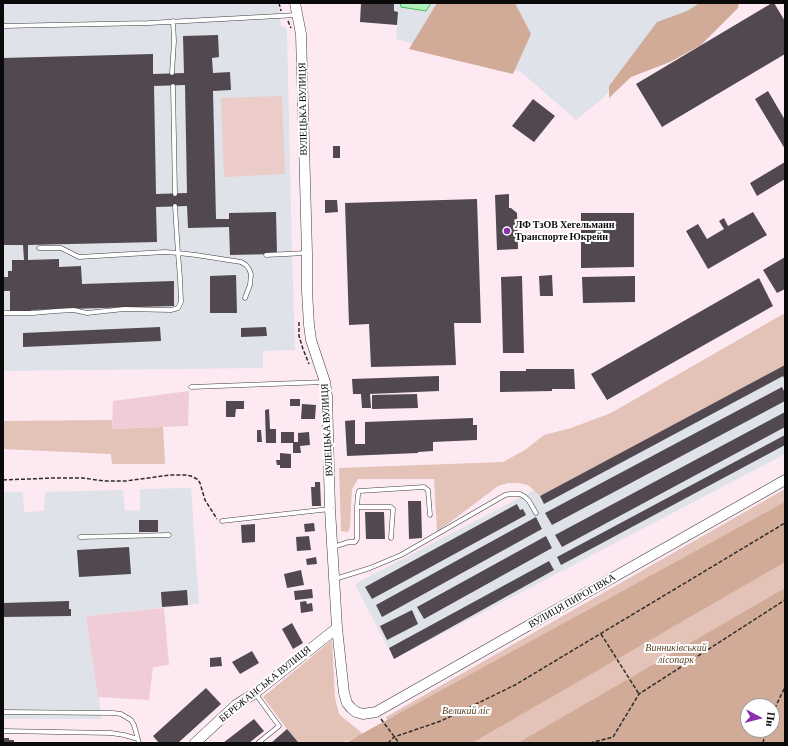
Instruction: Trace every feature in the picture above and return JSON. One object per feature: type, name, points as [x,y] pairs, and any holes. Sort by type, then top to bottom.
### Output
[{"type":"street","name":"ВУЛЕЦЬКА ВУЛИЦЯ","points":[[295,3],[301,34],[307,291],[310,333],[325,382],[327,396],[332,547],[337,628],[344,693],[347,703],[356,712]]},
{"type":"street","name":"ВУЛИЦЯ ПИРОГІВКА","points":[[356,712],[363,714],[376,712],[785,480]]},
{"type":"street","name":"БЕРЕЖАНСЬКА ВУЛИЦЯ","points":[[195,743],[236,705],[254,693],[337,628]]},
{"type":"lane","points":[[3,26],[128,24],[297,15]]},
{"type":"lane","points":[[172,74],[174,41],[173,21]]},
{"type":"lane","points":[[173,86],[175,194]]},
{"type":"lane","points":[[3,313],[33,313],[74,310],[87,313],[124,309],[175,310],[180,306],[181,302],[176,206]]},
{"type":"lane","points":[[39,248],[61,248],[79,257],[165,252],[241,262],[246,266],[251,274],[250,285],[245,298]]},
{"type":"lane","points":[[266,255],[307,253]]},
{"type":"lane","points":[[191,387],[325,382]]},
{"type":"lane","points":[[332,547],[349,542],[355,542],[357,539],[357,507],[359,491],[424,488],[428,490],[430,516]]},
{"type":"lane","points":[[334,579],[370,568],[402,555],[504,496],[510,494],[520,494],[525,497],[536,513]]},
{"type":"lane","points":[[357,507],[391,507],[393,509],[392,538]]},
{"type":"lane","points":[[220,521],[330,509]]},
{"type":"lane","points":[[80,537],[169,535]]},
{"type":"lane","points":[[254,693],[279,726],[258,743]]},
{"type":"lane","points":[[3,712],[121,714],[131,720],[139,741]]},
{"type":"lane","points":[[3,731],[111,733],[124,735],[139,741]]},
{"type":"path","points":[[279,3],[280,10],[285,12],[292,30]]},
{"type":"path","points":[[299,321],[299,336],[309,364]]},
{"type":"path","points":[[3,480],[83,478],[104,481],[126,481],[170,475],[192,476],[200,483],[205,500],[210,510],[220,521]]},
{"type":"path","points":[[388,743],[394,736],[441,721],[515,685],[785,523]]},
{"type":"path","points":[[590,743],[613,737],[639,694],[785,600]]},
{"type":"path","points":[[601,634],[639,694]]},
{"type":"path","points":[[780,698],[785,687]]},
{"type":"path","points":[[376,712],[399,743]]},
{"type":"shaded area","points":[[3,3],[278,3],[281,26],[286,28],[287,33],[295,350],[263,351],[263,368],[3,371]]},
{"type":"shaded area","points":[[394,3],[721,3],[656,40],[602,99],[576,120],[521,72],[396,39],[398,12],[394,11]]},
{"type":"shaded area","points":[[400,3],[431,3],[426,11],[401,7]]},
{"type":"shaded area","points":[[282,96],[285,174],[224,177],[221,98]]},
{"type":"shaded area","points":[[785,359],[785,454],[394,659],[355,584]]},
{"type":"shaded area","points":[[189,391],[188,426],[112,429],[113,401]]},
{"type":"shaded area","points":[[191,488],[199,604],[86,616],[102,719],[3,719],[3,492],[23,492],[24,512],[44,511],[45,492],[123,490],[125,511],[140,510],[140,489]]},
{"type":"shaded area","points":[[164,608],[169,665],[153,667],[149,700],[98,697],[86,616]]},
{"type":"green space","points":[[437,3],[515,3],[531,34],[513,74],[409,49]]},
{"type":"green space","points":[[700,3],[739,3],[738,8],[701,45],[670,62],[631,77],[609,98],[609,86],[657,22],[687,11]]},
{"type":"green space","points":[[785,313],[785,365],[540,496],[528,485],[508,483],[498,486],[437,532],[434,479],[358,479],[352,489],[350,527],[348,532],[341,531],[339,468],[503,462],[525,450],[544,435],[571,428],[611,413]]},
{"type":"green space","points":[[112,420],[112,429],[163,427],[165,464],[112,464],[111,454],[3,449],[3,421]]},
{"type":"green space","name":"Винниківський лісопарк","points":[[785,489],[785,743],[388,743],[391,738],[386,717]]},
{"type":"green space","name":"Великий ліс","points":[[785,502],[785,562],[472,743],[345,743]]},
{"type":"green space","points":[[785,588],[785,743],[518,743]]},
{"type":"green space","points":[[332,640],[335,698],[339,714],[363,734],[342,743],[299,743],[263,697]]},
{"type":"building","points":[[361,3],[394,3],[394,11],[398,12],[397,25],[360,22]]},
{"type":"building","points":[[774,3],[785,21],[785,54],[662,127],[636,84]]},
{"type":"building","points":[[218,35],[219,57],[212,58],[213,73],[230,72],[231,90],[213,91],[216,219],[229,219],[229,213],[276,212],[277,254],[230,255],[229,227],[188,228],[187,206],[156,207],[157,242],[28,245],[28,260],[59,259],[59,267],[81,266],[82,284],[174,281],[174,306],[31,310],[31,312],[10,313],[10,291],[3,291],[3,277],[8,277],[8,271],[12,271],[12,260],[24,260],[23,245],[3,245],[3,58],[153,54],[153,74],[184,73],[183,36]],"holes":[[[185,85],[187,193],[156,194],[154,86]]]},
{"type":"building","points":[[768,91],[785,120],[785,149],[755,99]]},
{"type":"building","points":[[533,99],[555,116],[534,142],[512,126]]},
{"type":"building","points":[[333,146],[340,146],[340,158],[333,158]]},
{"type":"building","points":[[785,162],[785,179],[757,196],[750,183]]},
{"type":"building","name":"ЛФ ТзОВ Хегельманн Транспорте Юкрейн","points":[[509,194],[509,208],[517,213],[518,249],[497,250],[495,195]]},
{"type":"building","points":[[477,199],[481,323],[454,323],[456,365],[371,367],[369,324],[349,325],[345,203]]},
{"type":"building","points":[[325,200],[337,200],[338,212],[325,213]]},
{"type":"building","points":[[753,212],[767,235],[708,269],[686,231],[698,224],[707,239],[724,229],[719,221],[724,218],[728,226]]},
{"type":"building","points":[[581,213],[634,213],[634,267],[581,268]]},
{"type":"building","points":[[785,257],[785,289],[777,293],[763,270]]},
{"type":"building","points":[[236,275],[237,313],[210,313],[210,276]]},
{"type":"building","points":[[552,275],[553,296],[540,296],[539,276]]},
{"type":"building","points":[[522,276],[524,353],[503,353],[501,277]]},
{"type":"building","points":[[635,276],[635,302],[583,303],[582,277]]},
{"type":"building","points":[[759,278],[773,306],[607,400],[591,374]]},
{"type":"building","points":[[160,327],[161,341],[23,347],[23,333]]},
{"type":"building","points":[[266,327],[267,336],[241,337],[241,328]]},
{"type":"building","points":[[785,365],[785,380],[783,376],[544,504],[540,496]]},
{"type":"building","points":[[526,369],[574,369],[575,389],[500,392],[500,371],[526,371]]},
{"type":"building","points":[[439,376],[439,391],[370,394],[371,408],[362,408],[361,394],[353,394],[352,379]]},
{"type":"building","points":[[782,387],[785,393],[785,401],[552,525],[545,513]]},
{"type":"building","points":[[417,394],[418,408],[372,409],[372,395]]},
{"type":"building","points":[[290,399],[300,399],[300,406],[290,406]]},
{"type":"building","points":[[226,401],[244,401],[244,409],[236,409],[235,417],[226,417]]},
{"type":"building","points":[[302,404],[316,405],[315,419],[301,419]]},
{"type":"building","points":[[269,409],[270,429],[276,429],[276,443],[266,443],[265,410]]},
{"type":"building","points":[[785,412],[785,427],[562,547],[555,535]]},
{"type":"building","points":[[473,418],[473,425],[477,425],[477,440],[433,442],[433,451],[418,453],[347,456],[345,421],[355,420],[355,444],[365,444],[365,422]]},
{"type":"building","points":[[257,430],[261,430],[262,442],[257,442]]},
{"type":"building","points":[[281,432],[294,432],[294,442],[298,442],[298,433],[309,432],[310,445],[300,446],[301,453],[293,453],[293,443],[281,443]]},
{"type":"building","points":[[785,435],[785,445],[561,565],[557,557]]},
{"type":"building","points":[[280,453],[291,454],[291,468],[280,468],[280,465],[277,465],[276,460],[280,460]]},
{"type":"building","points":[[315,482],[320,482],[321,506],[312,506],[311,487],[315,487]]},
{"type":"building","points":[[408,501],[421,501],[422,538],[409,539]]},
{"type":"building","points":[[517,504],[520,510],[523,509],[526,515],[372,599],[365,587]]},
{"type":"building","points":[[365,512],[384,512],[385,539],[366,539]]},
{"type":"building","points":[[536,517],[542,529],[382,617],[376,605]]},
{"type":"building","points":[[139,520],[158,520],[158,532],[139,532]]},
{"type":"building","points":[[314,523],[315,531],[305,532],[304,524]]},
{"type":"building","points":[[255,524],[255,542],[242,543],[241,525]]},
{"type":"building","points":[[309,536],[311,550],[297,551],[296,537]]},
{"type":"building","points":[[546,536],[552,548],[424,619],[417,607]]},
{"type":"building","points":[[129,547],[131,574],[79,577],[77,550]]},
{"type":"building","points":[[316,557],[317,564],[307,565],[306,559]]},
{"type":"building","points":[[549,561],[554,570],[394,659],[389,648]]},
{"type":"building","points":[[301,570],[304,585],[287,588],[284,574]]},
{"type":"building","points":[[312,589],[313,598],[295,600],[294,591]]},
{"type":"building","points":[[187,590],[188,605],[162,607],[161,592]]},
{"type":"building","points":[[69,601],[71,616],[3,617],[3,603]]},
{"type":"building","points":[[306,601],[307,604],[312,603],[313,611],[301,613],[300,602]]},
{"type":"building","points":[[412,610],[418,624],[387,640],[380,626]]},
{"type":"building","points":[[292,623],[303,643],[293,649],[282,629]]},
{"type":"building","points":[[252,651],[259,663],[240,674],[232,662]]},
{"type":"building","points":[[221,657],[222,666],[210,667],[210,658]]},
{"type":"building","points":[[206,688],[221,704],[178,743],[159,743],[153,736]]},
{"type":"building","points":[[254,719],[264,731],[249,743],[223,743]]},
{"type":"building","points":[[287,729],[298,742],[297,743],[271,743]]},
{"type":"building","points":[[3,738],[14,740],[14,743],[3,743]]},
{"type":"place","name":"ЛФ ТзОВ Хегельманн Транспорте Юкрейн","points":[[507,231]]}]
